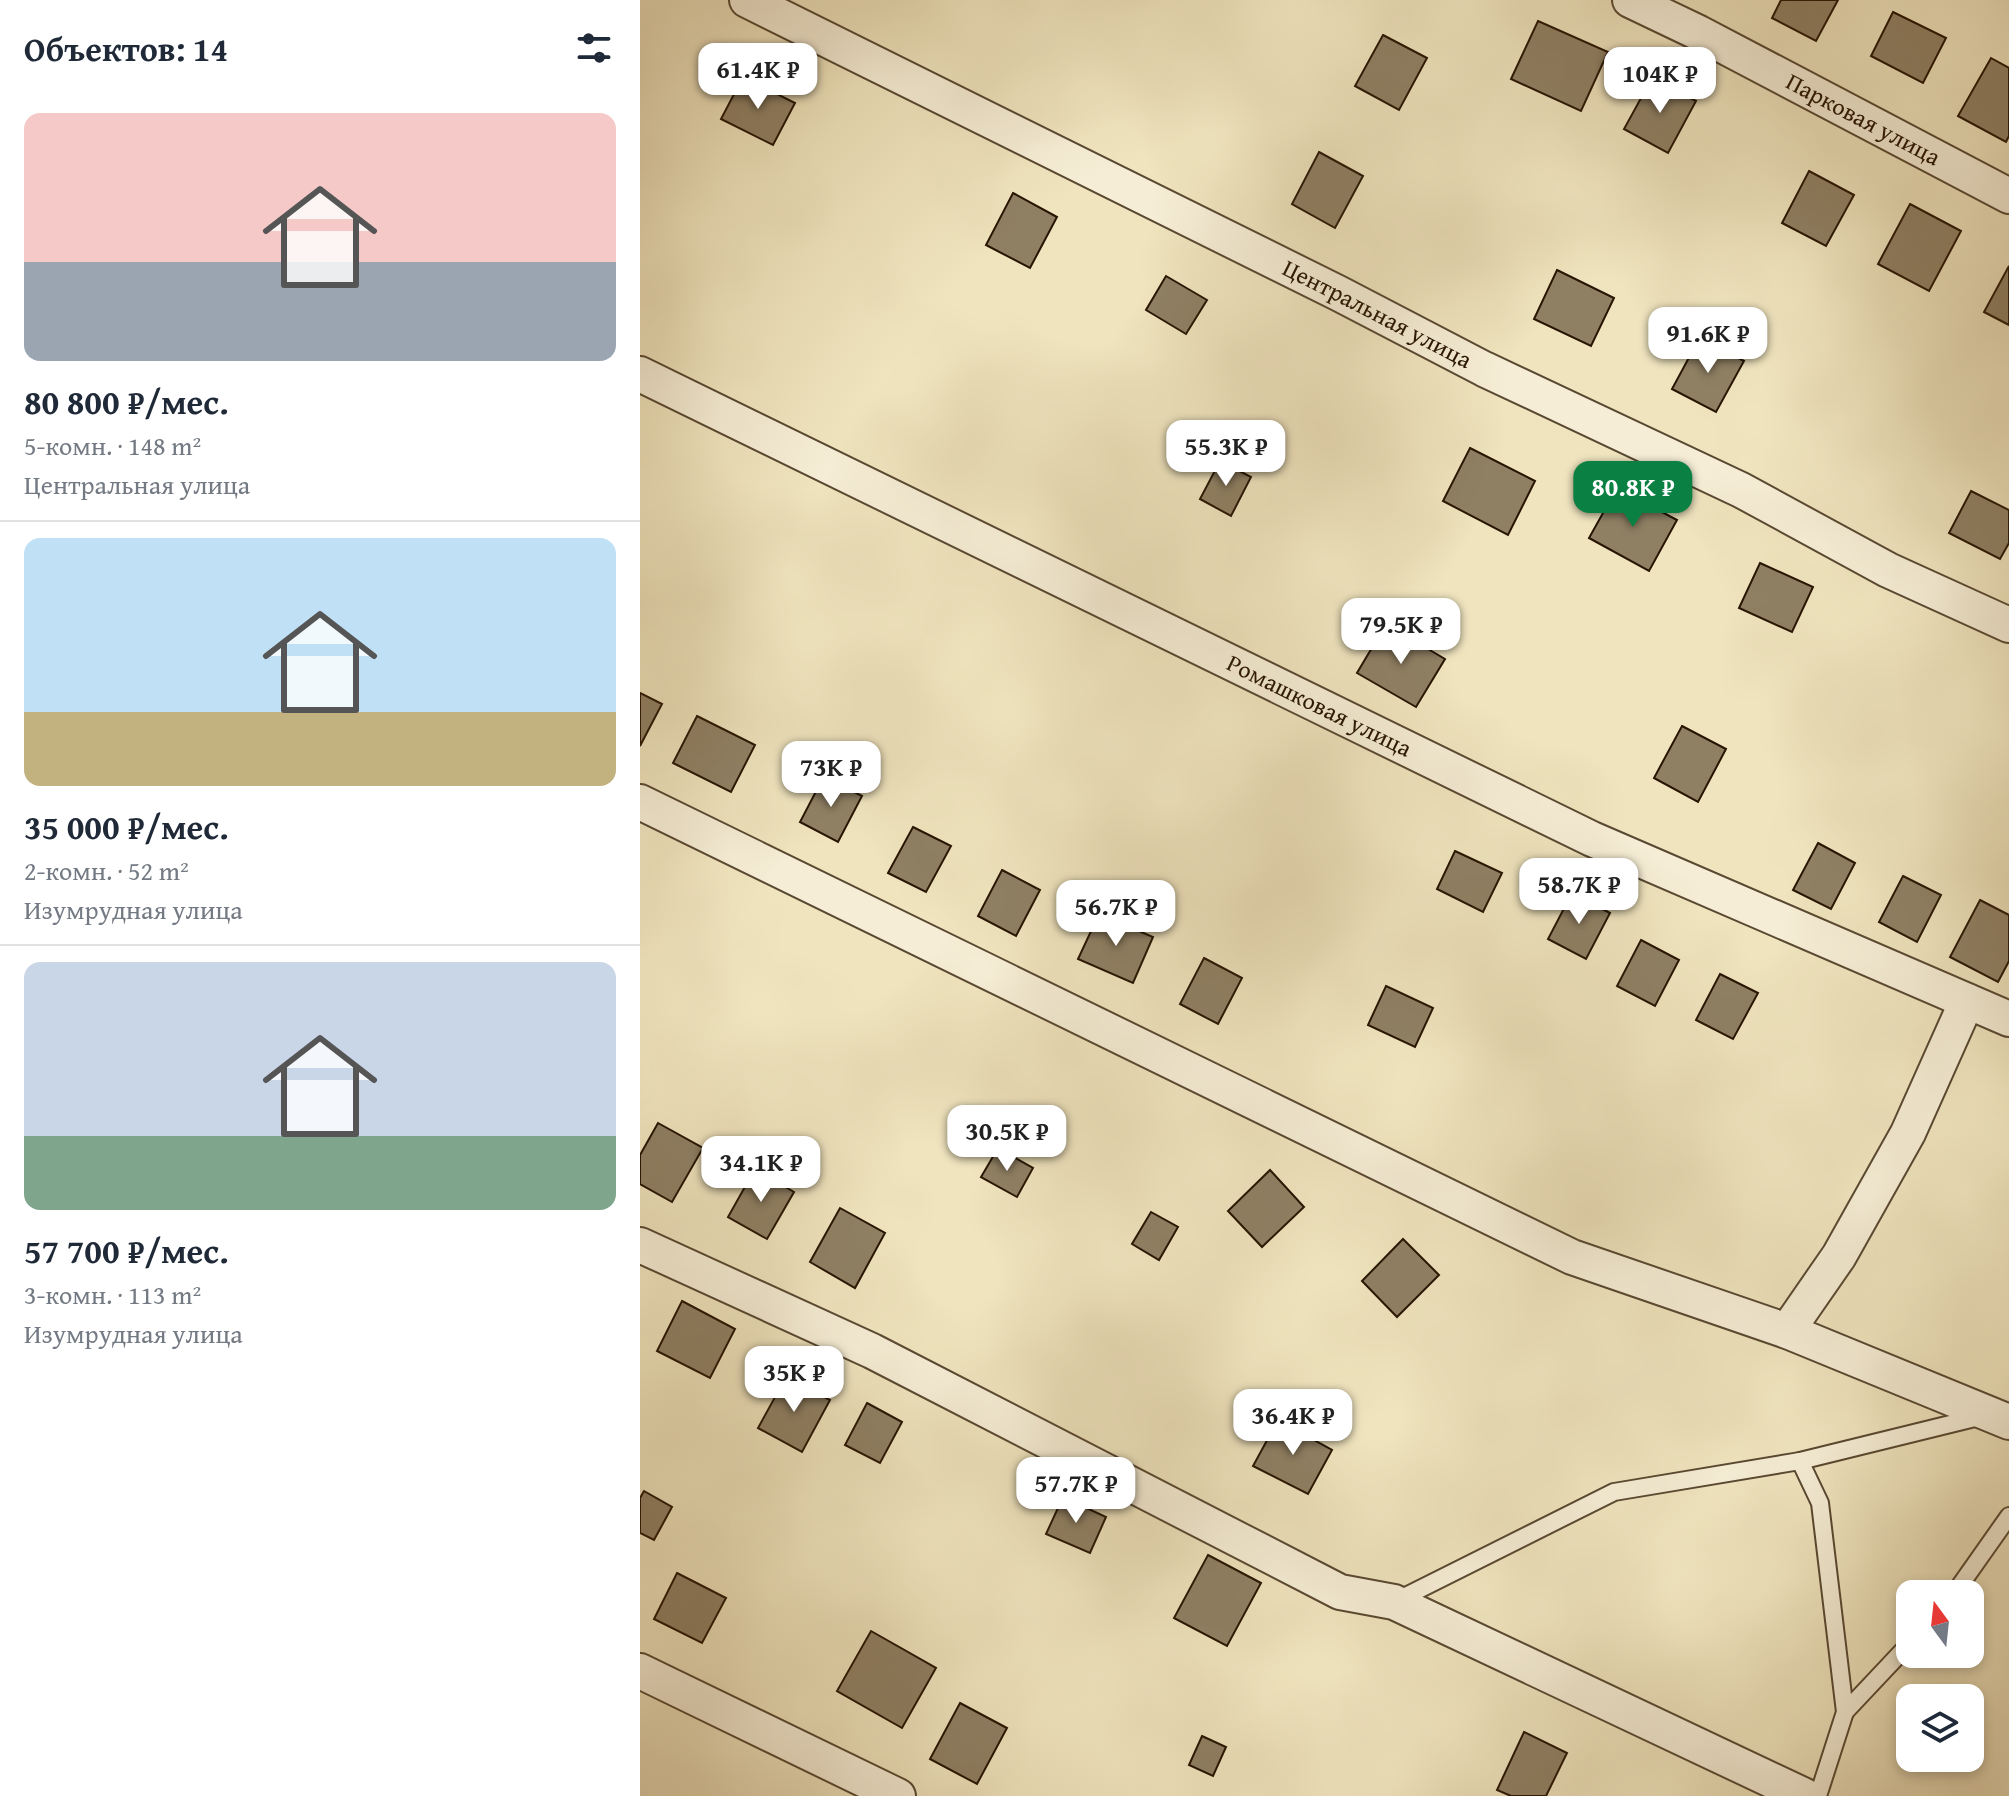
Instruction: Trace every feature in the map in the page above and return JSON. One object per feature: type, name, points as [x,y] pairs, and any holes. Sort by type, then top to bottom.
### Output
[{"type":"street","name":"Центральная улица","points":[[747,0],[1338,293],[1484,369],[1741,490],[1888,570],[2009,625]]},
{"type":"street","name":"Парковая улица","points":[[1630,0],[2009,196]]},
{"type":"street","name":"Ромашковая улица","points":[[640,374],[1592,839],[2009,1019]]},
{"type":"street","points":[[640,802],[1572,1257],[1787,1331],[2003,1415]]},
{"type":"street","points":[[1787,1331],[1839,1256],[1908,1133],[1967,1001]]},
{"type":"street","points":[[640,1245],[872,1351],[1340,1592],[1394,1602],[1805,1796]]},
{"type":"street","points":[[640,1671],[898,1796]]},
{"type":"lane","points":[[1394,1602],[1614,1492],[1800,1461],[2003,1415]]},
{"type":"lane","points":[[1800,1461],[1820,1503],[1845,1712],[1818,1796]]},
{"type":"lane","points":[[1964,1580],[2009,1516]]},
{"type":"lane","points":[[1845,1712],[1896,1658]]},
{"type":"building","points":[[1781,0],[1838,0],[1816,41],[1772,18]]},
{"type":"building","points":[[1893,12],[1946,38],[1923,83],[1871,56]]},
{"type":"building","points":[[1538,21],[1608,52],[1581,111],[1511,79]]},
{"type":"building","points":[[1383,35],[1427,58],[1399,110],[1355,86]]},
{"type":"building","points":[[1991,58],[2009,68],[2009,136],[2006,142],[1958,116]]},
{"type":"building","points":[[743,77],[795,103],[773,145],[721,119]]},
{"type":"building","points":[[1652,78],[1696,101],[1668,153],[1624,129]]},
{"type":"building","points":[[1319,152],[1363,176],[1335,228],[1292,204]]},
{"type":"building","points":[[1809,171],[1854,195],[1826,246],[1782,223]]},
{"type":"building","points":[[1013,193],[1057,217],[1030,268],[986,245]]},
{"type":"building","points":[[1910,204],[1961,231],[1929,291],[1878,264]]},
{"type":"building","points":[[2009,266],[2009,325],[1984,312]]},
{"type":"building","points":[[1557,270],[1614,298],[1591,346],[1534,319]]},
{"type":"building","points":[[1166,276],[1207,300],[1186,334],[1146,310]]},
{"type":"building","points":[[1700,337],[1744,361],[1716,412],[1672,389]]},
{"type":"building","points":[[1470,448],[1535,481],[1508,535],[1443,501]]},
{"type":"building","points":[[1220,461],[1251,477],[1231,516],[1200,499]]},
{"type":"building","points":[[1617,488],[1677,520],[1649,571],[1589,538]]},
{"type":"building","points":[[1971,491],[2009,510],[2009,543],[2000,559],[1949,533]]},
{"type":"building","points":[[1760,563],[1813,587],[1792,632],[1739,608]]},
{"type":"building","points":[[1386,624],[1445,659],[1416,707],[1357,673]]},
{"type":"building","points":[[640,693],[662,704],[640,746]]},
{"type":"building","points":[[697,716],[755,745],[731,792],[673,763]]},
{"type":"building","points":[[1682,726],[1726,749],[1698,802],[1654,778]]},
{"type":"building","points":[[824,776],[862,796],[838,842],[800,822]]},
{"type":"building","points":[[913,827],[951,846],[926,892],[888,873]]},
{"type":"building","points":[[1818,843],[1855,863],[1831,909],[1793,890]]},
{"type":"building","points":[[1455,851],[1502,873],[1483,912],[1437,889]]},
{"type":"building","points":[[1002,870],[1040,890],[1016,936],[978,916]]},
{"type":"building","points":[[1903,876],[1941,895],[1917,942],[1879,922]]},
{"type":"building","points":[[1572,893],[1610,913],[1586,959],[1548,939]]},
{"type":"building","points":[[1980,900],[2009,915],[2009,961],[1998,982],[1950,957]]},
{"type":"building","points":[[1099,914],[1153,937],[1133,983],[1078,959]]},
{"type":"building","points":[[1641,940],[1679,960],[1655,1006],[1617,986]]},
{"type":"building","points":[[1204,958],[1242,978],[1218,1024],[1180,1004]]},
{"type":"building","points":[[1720,974],[1758,993],[1733,1039],[1696,1020]]},
{"type":"building","points":[[1386,986],[1433,1008],[1415,1047],[1368,1025]]},
{"type":"building","points":[[658,1123],[703,1148],[672,1202],[640,1184],[640,1155]]},
{"type":"building","points":[[998,1148],[1033,1168],[1017,1197],[981,1177]]},
{"type":"building","points":[[755,1169],[794,1192],[767,1239],[728,1217]]},
{"type":"building","points":[[1270,1170],[1304,1207],[1262,1247],[1228,1211]]},
{"type":"building","points":[[840,1208],[885,1233],[855,1288],[810,1262]]},
{"type":"building","points":[[1151,1212],[1178,1227],[1159,1260],[1132,1244]]},
{"type":"building","points":[[1403,1239],[1439,1275],[1397,1317],[1362,1281]]},
{"type":"building","points":[[682,1301],[735,1329],[710,1378],[657,1351]]},
{"type":"building","points":[[786,1377],[830,1400],[802,1452],[758,1428]]},
{"type":"building","points":[[867,1403],[902,1422],[880,1463],[845,1445]]},
{"type":"building","points":[[1278,1420],[1332,1450],[1308,1494],[1253,1466]]},
{"type":"building","points":[[644,1491],[672,1507],[654,1540],[640,1533],[640,1498]]},
{"type":"building","points":[[1063,1497],[1106,1517],[1090,1553],[1046,1534]]},
{"type":"building","points":[[1208,1555],[1261,1583],[1227,1646],[1174,1618]]},
{"type":"building","points":[[677,1573],[726,1598],[702,1643],[654,1619]]},
{"type":"building","points":[[871,1631],[936,1668],[902,1728],[837,1691]]},
{"type":"building","points":[[960,1703],[1007,1728],[977,1784],[930,1759]]},
{"type":"building","points":[[1524,1732],[1567,1753],[1546,1796],[1511,1796],[1497,1790]]},
{"type":"building","points":[[1202,1736],[1226,1747],[1213,1776],[1189,1765]]}]
